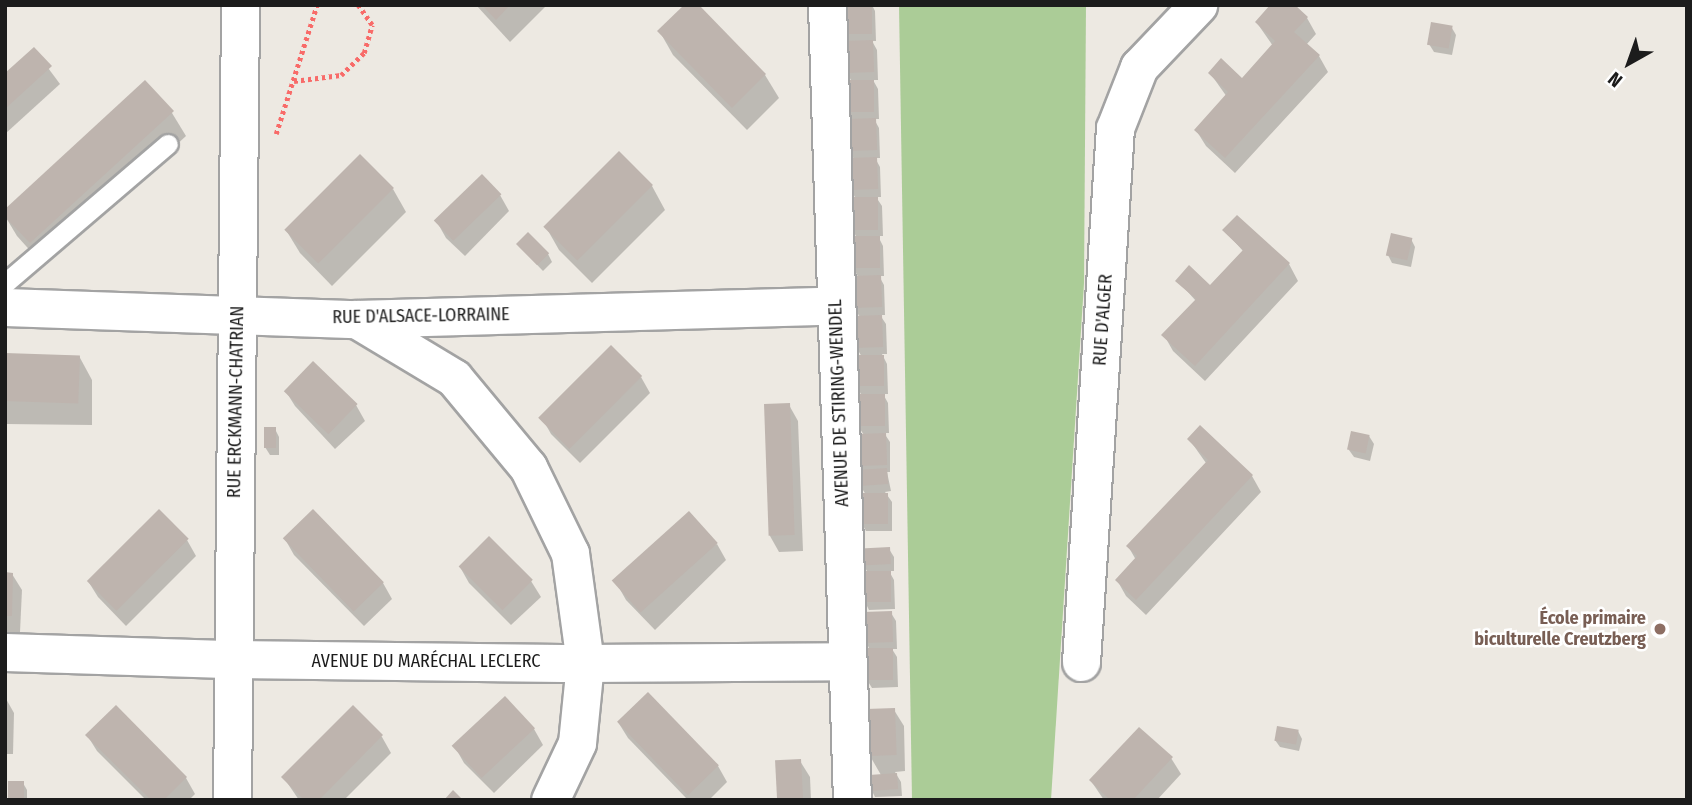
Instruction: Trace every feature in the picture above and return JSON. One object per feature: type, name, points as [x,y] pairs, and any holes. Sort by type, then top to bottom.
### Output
[{"type":"street","name":"RUE ERCKMANN-CHATRIAN","points":[[232,800],[240,5]]},
{"type":"street","name":"AVENUE DE STIRING-WENDEL","points":[[827,5],[852,800]]},
{"type":"street","name":"RUE D'ALGER","points":[[1081,662],[1115,128],[1139,67],[1198,5]]},
{"type":"street","name":"RUE D'ALSACE-LORRAINE","points":[[5,307],[356,319],[836,306]]},
{"type":"street","points":[[356,319],[454,378],[528,467],[570,553],[585,663],[577,743],[550,800]]},
{"type":"street","name":"AVENUE DU MARÉCHAL LECLERC","points":[[5,652],[233,659],[585,663],[847,661]]},
{"type":"lane","points":[[5,283],[167,144]]},
{"type":"path","points":[[274,139],[317,5]]},
{"type":"path","points":[[294,80],[341,75],[365,53],[372,25],[358,5]]},
{"type":"green space","points":[[899,5],[1086,5],[1084,283],[1051,800],[912,800]]},
{"type":"building","points":[[482,5],[510,5],[496,20]]},
{"type":"building","points":[[684,5],[699,5],[766,74],[732,108],[657,31]]},
{"type":"building","points":[[843,5],[872,5],[872,34],[843,34]]},
{"type":"building","points":[[1270,5],[1295,5],[1308,17],[1294,32],[1320,55],[1225,158],[1194,130],[1228,92],[1208,73],[1221,58],[1242,78],[1275,41],[1255,22]]},
{"type":"building","points":[[1431,22],[1453,26],[1449,48],[1427,45]]},
{"type":"building","points":[[873,40],[874,72],[845,73],[844,41]]},
{"type":"building","points":[[34,47],[52,66],[5,109],[5,73]]},
{"type":"building","points":[[145,80],[174,111],[30,243],[5,217],[5,209]]},
{"type":"building","points":[[845,80],[874,80],[874,112],[845,112]]},
{"type":"building","points":[[876,118],[877,150],[848,151],[847,119]]},
{"type":"building","points":[[619,151],[653,185],[577,261],[543,227]]},
{"type":"building","points":[[360,154],[394,188],[318,264],[284,230]]},
{"type":"building","points":[[877,157],[878,189],[849,190],[848,158]]},
{"type":"building","points":[[482,174],[501,194],[453,241],[434,221]]},
{"type":"building","points":[[849,197],[878,197],[878,230],[849,230]]},
{"type":"building","points":[[1237,215],[1290,263],[1195,366],[1161,335],[1196,299],[1175,281],[1189,265],[1210,285],[1243,250],[1222,230]]},
{"type":"building","points":[[528,232],[549,253],[537,265],[516,244]]},
{"type":"building","points":[[1391,233],[1412,238],[1407,260],[1386,255]]},
{"type":"building","points":[[850,236],[880,236],[880,268],[850,268]]},
{"type":"building","points":[[881,275],[882,307],[853,308],[852,276]]},
{"type":"building","points":[[882,315],[883,347],[854,348],[853,316]]},
{"type":"building","points":[[611,345],[642,376],[569,449],[538,418]]},
{"type":"building","points":[[5,353],[80,356],[78,404],[5,401]]},
{"type":"building","points":[[854,355],[884,355],[884,386],[854,386]]},
{"type":"building","points":[[313,361],[358,404],[328,434],[284,391]]},
{"type":"building","points":[[856,394],[885,394],[885,426],[856,426]]},
{"type":"building","points":[[790,403],[795,535],[769,536],[764,404]]},
{"type":"building","points":[[1200,425],[1253,475],[1136,600],[1115,580],[1137,556],[1126,546],[1208,460],[1187,439]]},
{"type":"building","points":[[264,427],[276,427],[276,448],[264,448]]},
{"type":"building","points":[[1351,431],[1370,435],[1366,454],[1347,450]]},
{"type":"building","points":[[886,433],[887,465],[858,466],[857,434]]},
{"type":"building","points":[[887,468],[888,484],[859,486],[858,470]]},
{"type":"building","points":[[859,493],[888,493],[888,524],[859,524]]},
{"type":"building","points":[[159,509],[189,539],[117,611],[87,581]]},
{"type":"building","points":[[313,509],[384,582],[354,612],[283,538]]},
{"type":"building","points":[[689,511],[718,543],[640,613],[612,581]]},
{"type":"building","points":[[489,536],[533,580],[502,610],[459,566]]},
{"type":"building","points":[[890,547],[891,564],[862,565],[861,549]]},
{"type":"building","points":[[862,571],[891,571],[891,602],[862,602]]},
{"type":"building","points":[[5,572],[13,573],[12,616],[5,616]]},
{"type":"building","points":[[892,611],[893,642],[864,643],[863,612]]},
{"type":"building","points":[[864,648],[893,648],[893,680],[864,680]]},
{"type":"building","points":[[648,692],[719,765],[688,795],[617,722]]},
{"type":"building","points":[[505,696],[535,728],[482,778],[452,746]]},
{"type":"building","points":[[116,705],[187,777],[164,800],[151,800],[85,735]]},
{"type":"building","points":[[353,705],[383,735],[319,800],[304,800],[281,777]]},
{"type":"building","points":[[895,708],[897,755],[868,756],[866,709]]},
{"type":"building","points":[[1277,726],[1299,730],[1296,745],[1274,741]]},
{"type":"building","points":[[1139,727],[1173,757],[1133,800],[1110,800],[1089,780]]},
{"type":"building","points":[[801,759],[803,800],[777,800],[775,760]]},
{"type":"building","points":[[897,773],[898,789],[870,791],[869,775]]},
{"type":"building","points":[[8,781],[24,781],[24,800],[8,800]]},
{"type":"building","points":[[453,790],[463,800],[444,800]]},
{"type":"place","name":"École primaire biculturelle Creutzberg","points":[[1660,629]]}]
